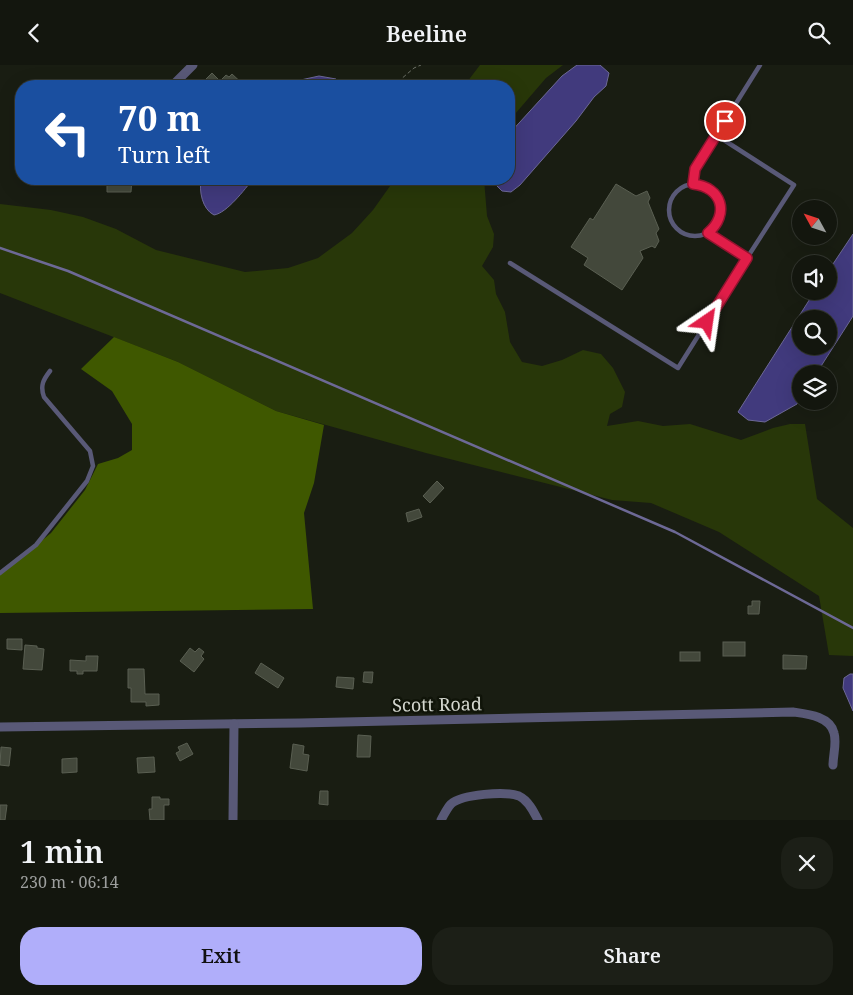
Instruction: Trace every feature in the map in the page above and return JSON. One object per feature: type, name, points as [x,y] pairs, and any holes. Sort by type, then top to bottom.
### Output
[{"type":"street","points":[[178,80],[192,65]]},
{"type":"street","name":"Scott Road","points":[[0,727],[793,712],[818,717],[830,725],[835,734],[833,765]]},
{"type":"street","points":[[233,820],[234,724]]},
{"type":"street","points":[[441,820],[451,804],[461,798],[503,793],[520,797],[530,807],[538,820]]},
{"type":"lane","points":[[693,184],[695,169],[760,65]]},
{"type":"lane","points":[[510,263],[678,368],[794,185],[716,135]]},
{"type":"lane","points":[[685,185],[702,185],[710,189],[720,202],[720,220],[708,233],[700,236],[684,234],[672,222],[669,214],[672,198],[685,185]]},
{"type":"lane","points":[[708,233],[747,258]]},
{"type":"lane","points":[[0,573],[41,538],[87,481],[93,466],[90,451],[44,397],[41,389],[42,383],[50,371]]},
{"type":"path","points":[[400,80],[421,65]]},
{"type":"green space","points":[[480,65],[563,65],[546,78],[515,114],[515,80],[469,80]]},
{"type":"green space","points":[[391,185],[484,185],[487,216],[494,234],[493,247],[482,266],[494,280],[496,294],[505,312],[510,342],[522,362],[542,366],[562,360],[583,350],[601,354],[613,368],[625,392],[622,407],[610,414],[607,426],[638,421],[663,426],[690,424],[741,440],[773,428],[790,424],[805,424],[817,499],[853,528],[853,656],[829,655],[819,596],[719,532],[651,503],[612,500],[426,453],[276,411],[178,362],[0,293],[0,204],[51,210],[83,217],[116,229],[156,250],[245,272],[288,268],[318,258],[352,233],[373,210]]},
{"type":"green space","points":[[114,337],[178,362],[276,411],[324,425],[314,483],[304,513],[313,609],[0,613],[0,575],[51,533],[85,490],[98,464],[118,458],[132,450],[132,424],[112,391],[81,369]]},
{"type":"shaded area","points":[[577,65],[600,65],[609,73],[606,86],[594,97],[576,121],[520,185],[511,192],[502,191],[496,185],[515,185],[515,127],[562,76]]},
{"type":"shaded area","points":[[319,76],[336,79],[336,80],[301,80]]},
{"type":"shaded area","points":[[200,185],[248,185],[230,205],[214,215],[204,204]]},
{"type":"shaded area","points":[[853,234],[853,316],[837,341],[837,310],[803,310],[809,300],[837,300],[837,258]]},
{"type":"shaded area","points":[[792,327],[792,355],[828,355],[822,365],[792,365],[792,407],[765,422],[748,420],[738,412]]},
{"type":"shaded area","points":[[853,674],[853,711],[843,688],[844,678]]},
{"type":"building","points":[[212,73],[219,80],[205,80]]},
{"type":"building","points":[[232,74],[238,80],[221,80],[226,75],[229,77]]},
{"type":"building","points":[[616,184],[636,196],[647,191],[650,198],[648,202],[659,229],[656,233],[659,241],[655,248],[652,246],[640,251],[643,258],[622,290],[584,265],[588,258],[571,247],[590,218],[593,220]]},
{"type":"building","points":[[107,185],[132,185],[131,192],[107,192]]},
{"type":"building","points":[[437,481],[444,488],[430,503],[423,496]]},
{"type":"building","points":[[419,509],[422,517],[408,522],[406,513]]},
{"type":"building","points":[[752,601],[760,601],[759,614],[748,614],[748,606],[752,606]]},
{"type":"building","points":[[7,639],[22,639],[22,650],[7,649]]},
{"type":"building","points":[[723,642],[745,642],[745,656],[723,656]]},
{"type":"building","points":[[25,645],[44,649],[42,670],[23,669]]},
{"type":"building","points":[[190,648],[195,652],[199,648],[204,652],[201,656],[204,659],[194,672],[180,661]]},
{"type":"building","points":[[680,652],[700,652],[700,661],[680,661]]},
{"type":"building","points":[[783,655],[807,656],[806,669],[783,669]]},
{"type":"building","points":[[86,656],[98,656],[97,671],[83,671],[83,674],[77,674],[77,671],[70,671],[70,660],[86,661]]},
{"type":"building","points":[[261,663],[284,678],[278,688],[255,673]]},
{"type":"building","points":[[128,669],[144,669],[145,694],[159,694],[159,705],[146,706],[146,702],[131,702],[131,688],[128,688]]},
{"type":"building","points":[[364,672],[373,672],[372,683],[363,682]]},
{"type":"building","points":[[337,677],[354,678],[353,689],[336,687]]},
{"type":"building","points":[[358,735],[371,736],[370,757],[357,757]]},
{"type":"building","points":[[187,743],[193,754],[180,761],[176,753],[180,751],[178,747]]},
{"type":"building","points":[[293,744],[304,746],[303,754],[309,755],[307,771],[290,768]]},
{"type":"building","points":[[1,747],[11,748],[9,766],[0,765]]},
{"type":"building","points":[[154,757],[155,772],[138,773],[137,758]]},
{"type":"building","points":[[77,758],[77,772],[62,773],[62,759]]},
{"type":"building","points":[[320,791],[328,791],[328,805],[319,804]]},
{"type":"building","points":[[152,797],[169,799],[169,805],[164,805],[164,820],[150,820],[149,809],[152,809]]},
{"type":"building","points":[[0,805],[7,805],[5,820],[0,820]]},
{"type":"waterway","points":[[0,248],[68,271],[675,532],[853,628]]},
{"type":"route","points":[[707,322],[747,258],[708,233],[720,220],[720,202],[710,189],[702,185],[693,184],[695,169],[725,121]]}]
